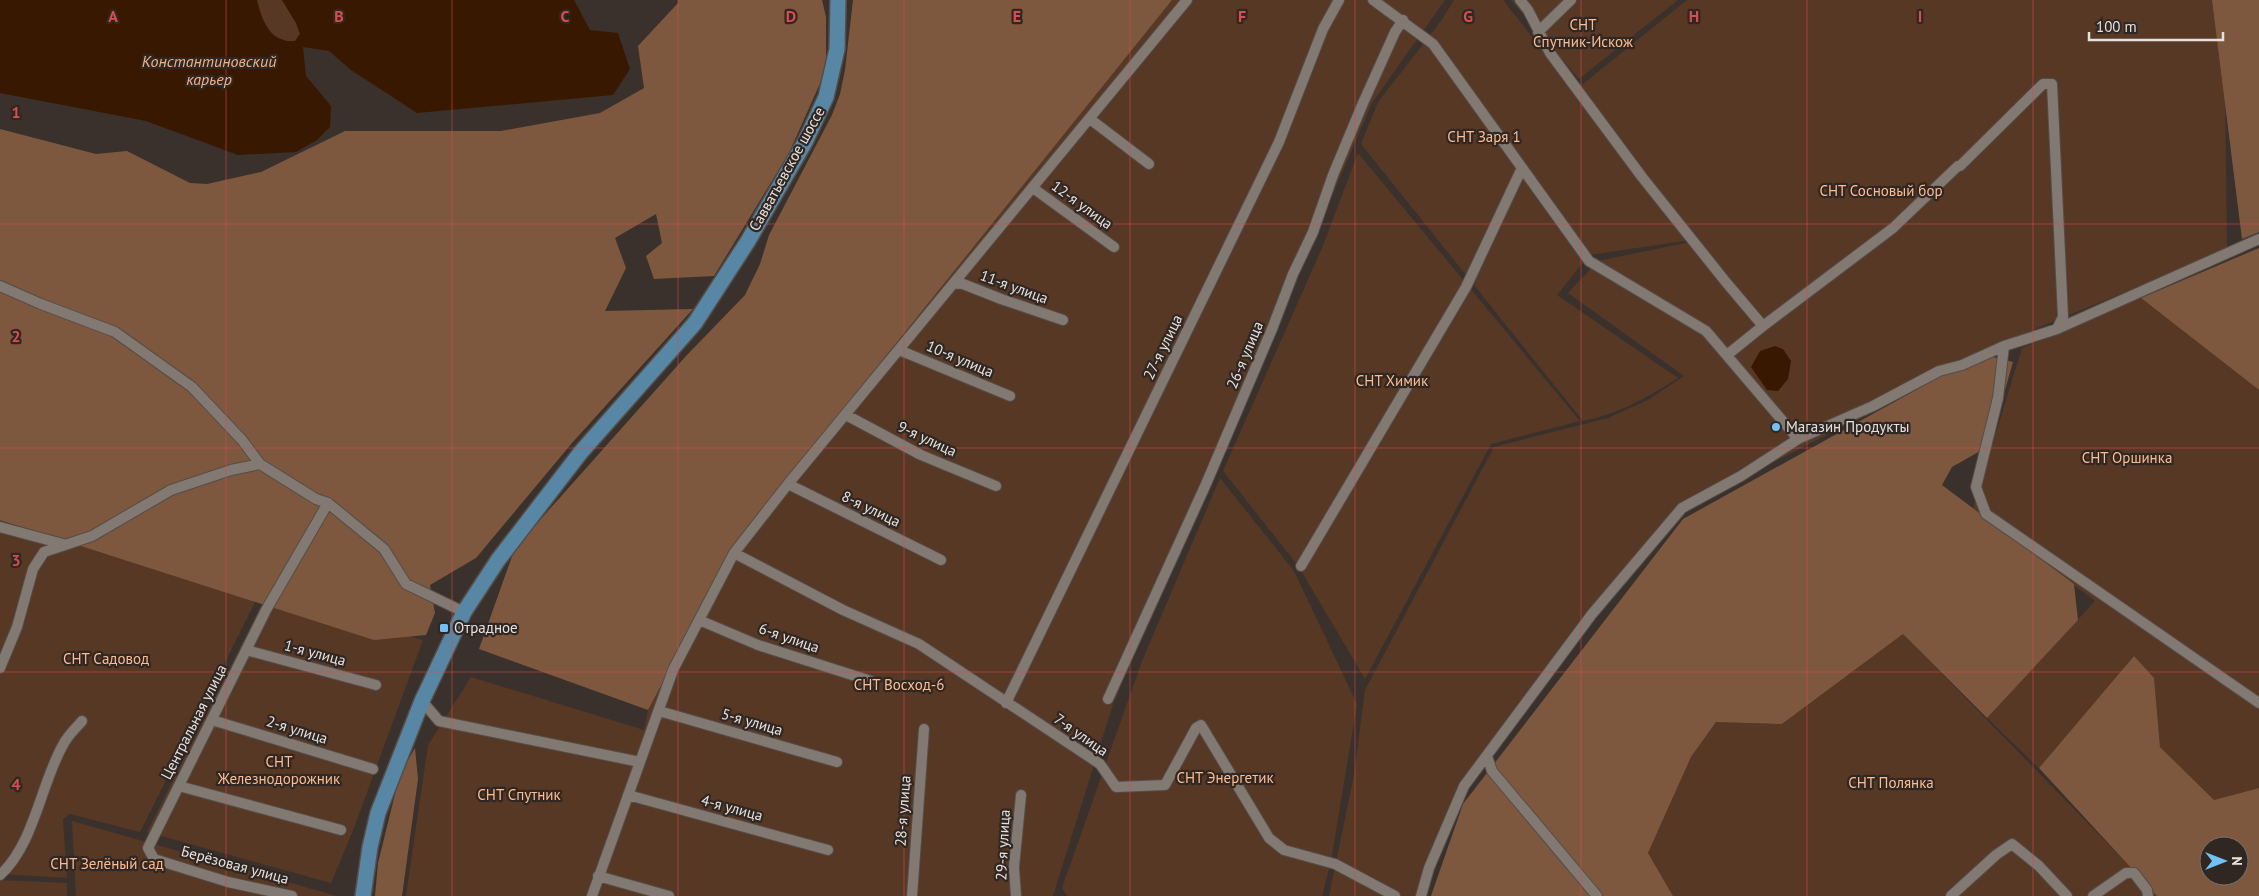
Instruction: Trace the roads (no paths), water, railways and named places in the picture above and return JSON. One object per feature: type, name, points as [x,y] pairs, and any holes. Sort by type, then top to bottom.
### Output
[{"type":"main road","name":"Савватьевское шоссе","points":[[363,896],[370,847],[378,813],[422,701],[464,612],[530,517],[581,452],[695,323],[748,241],[805,142],[822,108],[830,85],[836,56],[839,25],[838,0]]},
{"type":"street","points":[[592,896],[673,670],[734,553],[788,484],[1187,0]]},
{"type":"street","name":"27-я улица","points":[[1006,703],[1279,142],[1323,29],[1339,0]]},
{"type":"street","points":[[1373,0],[1403,20],[1433,44],[1589,261],[1706,331],[1798,439]]},
{"type":"street","points":[[1520,0],[1528,10],[1550,53],[1642,177],[1763,326]]},
{"type":"street","points":[[1538,32],[1571,0]]},
{"type":"street","name":"26-я улица","points":[[1108,699],[1206,484],[1272,329],[1293,274],[1314,232],[1333,175],[1363,103],[1395,32],[1403,20]]},
{"type":"street","points":[[1727,355],[1893,228],[1960,166],[2043,84],[2052,84],[2063,316],[2058,329]]},
{"type":"street","points":[[1090,119],[1149,164]]},
{"type":"street","points":[[1301,566],[1466,287],[1522,168]]},
{"type":"street","name":"12-я улица","points":[[1033,188],[1114,247]]},
{"type":"street","points":[[1421,896],[1429,868],[1464,786],[1592,614],[1682,508],[1741,476],[1798,439],[1873,406],[1939,371],[1962,365],[2004,346],[2058,329],[2259,239]]},
{"type":"street","name":"11-я улица","points":[[954,283],[963,284],[1064,320]]},
{"type":"street","points":[[0,286],[115,332],[192,387],[242,440],[260,464],[316,499],[328,503],[384,549],[406,584],[464,612]]},
{"type":"street","points":[[2004,346],[1998,398],[1976,487],[1986,514],[2259,703]]},
{"type":"street","name":"10-я улица","points":[[900,350],[1010,396]]},
{"type":"street","name":"9-я улица","points":[[846,415],[921,455],[996,486]]},
{"type":"street","points":[[0,668],[17,627],[33,569],[44,552],[63,544],[92,536],[171,490],[231,470],[260,464]]},
{"type":"street","name":"8-я улица","points":[[788,484],[941,560]]},
{"type":"street","name":"Центральная улица","points":[[148,848],[266,610],[328,503]]},
{"type":"street","points":[[0,527],[63,544]]},
{"type":"street","name":"7-я улица","points":[[734,553],[842,610],[919,644],[1100,764],[1116,787],[1164,785],[1196,728],[1201,725],[1269,838],[1284,850],[1335,864],[1395,896]]},
{"type":"street","name":"6-я улица","points":[[699,620],[758,645],[871,681]]},
{"type":"street","name":"1-я улица","points":[[246,650],[376,685]]},
{"type":"street","points":[[422,701],[439,721],[640,762]]},
{"type":"street","name":"5-я улица","points":[[659,711],[837,762]]},
{"type":"street","name":"2-я улица","points":[[212,720],[373,769]]},
{"type":"street","points":[[0,875],[11,865],[32,822],[63,744],[82,721]]},
{"type":"street","name":"28-я улица","points":[[912,896],[924,728]]},
{"type":"street","points":[[1487,756],[1492,771],[1596,896]]},
{"type":"street","points":[[179,786],[341,830]]},
{"type":"street","name":"4-я улица","points":[[628,795],[828,850]]},
{"type":"street","name":"29-я улица","points":[[1016,896],[1014,867],[1022,795]]},
{"type":"street","points":[[1950,896],[1996,855],[2012,844],[2039,866],[2067,896]]},
{"type":"street","name":"Берёзовая улица","points":[[148,848],[154,859],[228,882],[292,896]]},
{"type":"street","points":[[2093,896],[2126,873],[2134,873],[2147,890],[2148,896]]},
{"type":"street","points":[[598,876],[669,896]]},
{"type":"water","name":"Константиновский карьер","points":[[0,0],[257,0],[268,29],[279,38],[286,41],[295,41],[300,34],[296,23],[282,0],[574,0],[590,30],[618,33],[630,69],[613,95],[417,113],[351,70],[329,51],[303,47],[306,76],[331,106],[330,127],[317,140],[296,152],[238,155],[146,121],[0,93]]},
{"type":"water","points":[[1775,346],[1783,349],[1791,361],[1788,379],[1778,391],[1767,390],[1751,367],[1760,351]]},
{"type":"place","name":"Магазин Продукты","points":[[1776,427]]},
{"type":"place","name":"Отрадное","points":[[444,628]]},
{"type":"park label","name":"СНТ Спутник-Искож","points":[[1583,34]]},
{"type":"park label","name":"СНТ Заря 1","points":[[1484,137]]},
{"type":"park label","name":"СНТ Сосновый бор","points":[[1881,191]]},
{"type":"park label","name":"СНТ Химик","points":[[1392,381]]},
{"type":"park label","name":"СНТ Оршинка","points":[[2127,458]]},
{"type":"park label","name":"СНТ Садовод","points":[[106,659]]},
{"type":"park label","name":"СНТ Восход-6","points":[[899,685]]},
{"type":"park label","name":"СНТ Железнодорожник","points":[[279,770]]},
{"type":"park label","name":"СНТ Энергетик","points":[[1225,778]]},
{"type":"park label","name":"СНТ Полянка","points":[[1891,783]]},
{"type":"park label","name":"СНТ Спутник","points":[[519,795]]},
{"type":"park label","name":"СНТ Зелёный сад","points":[[107,864]]}]
